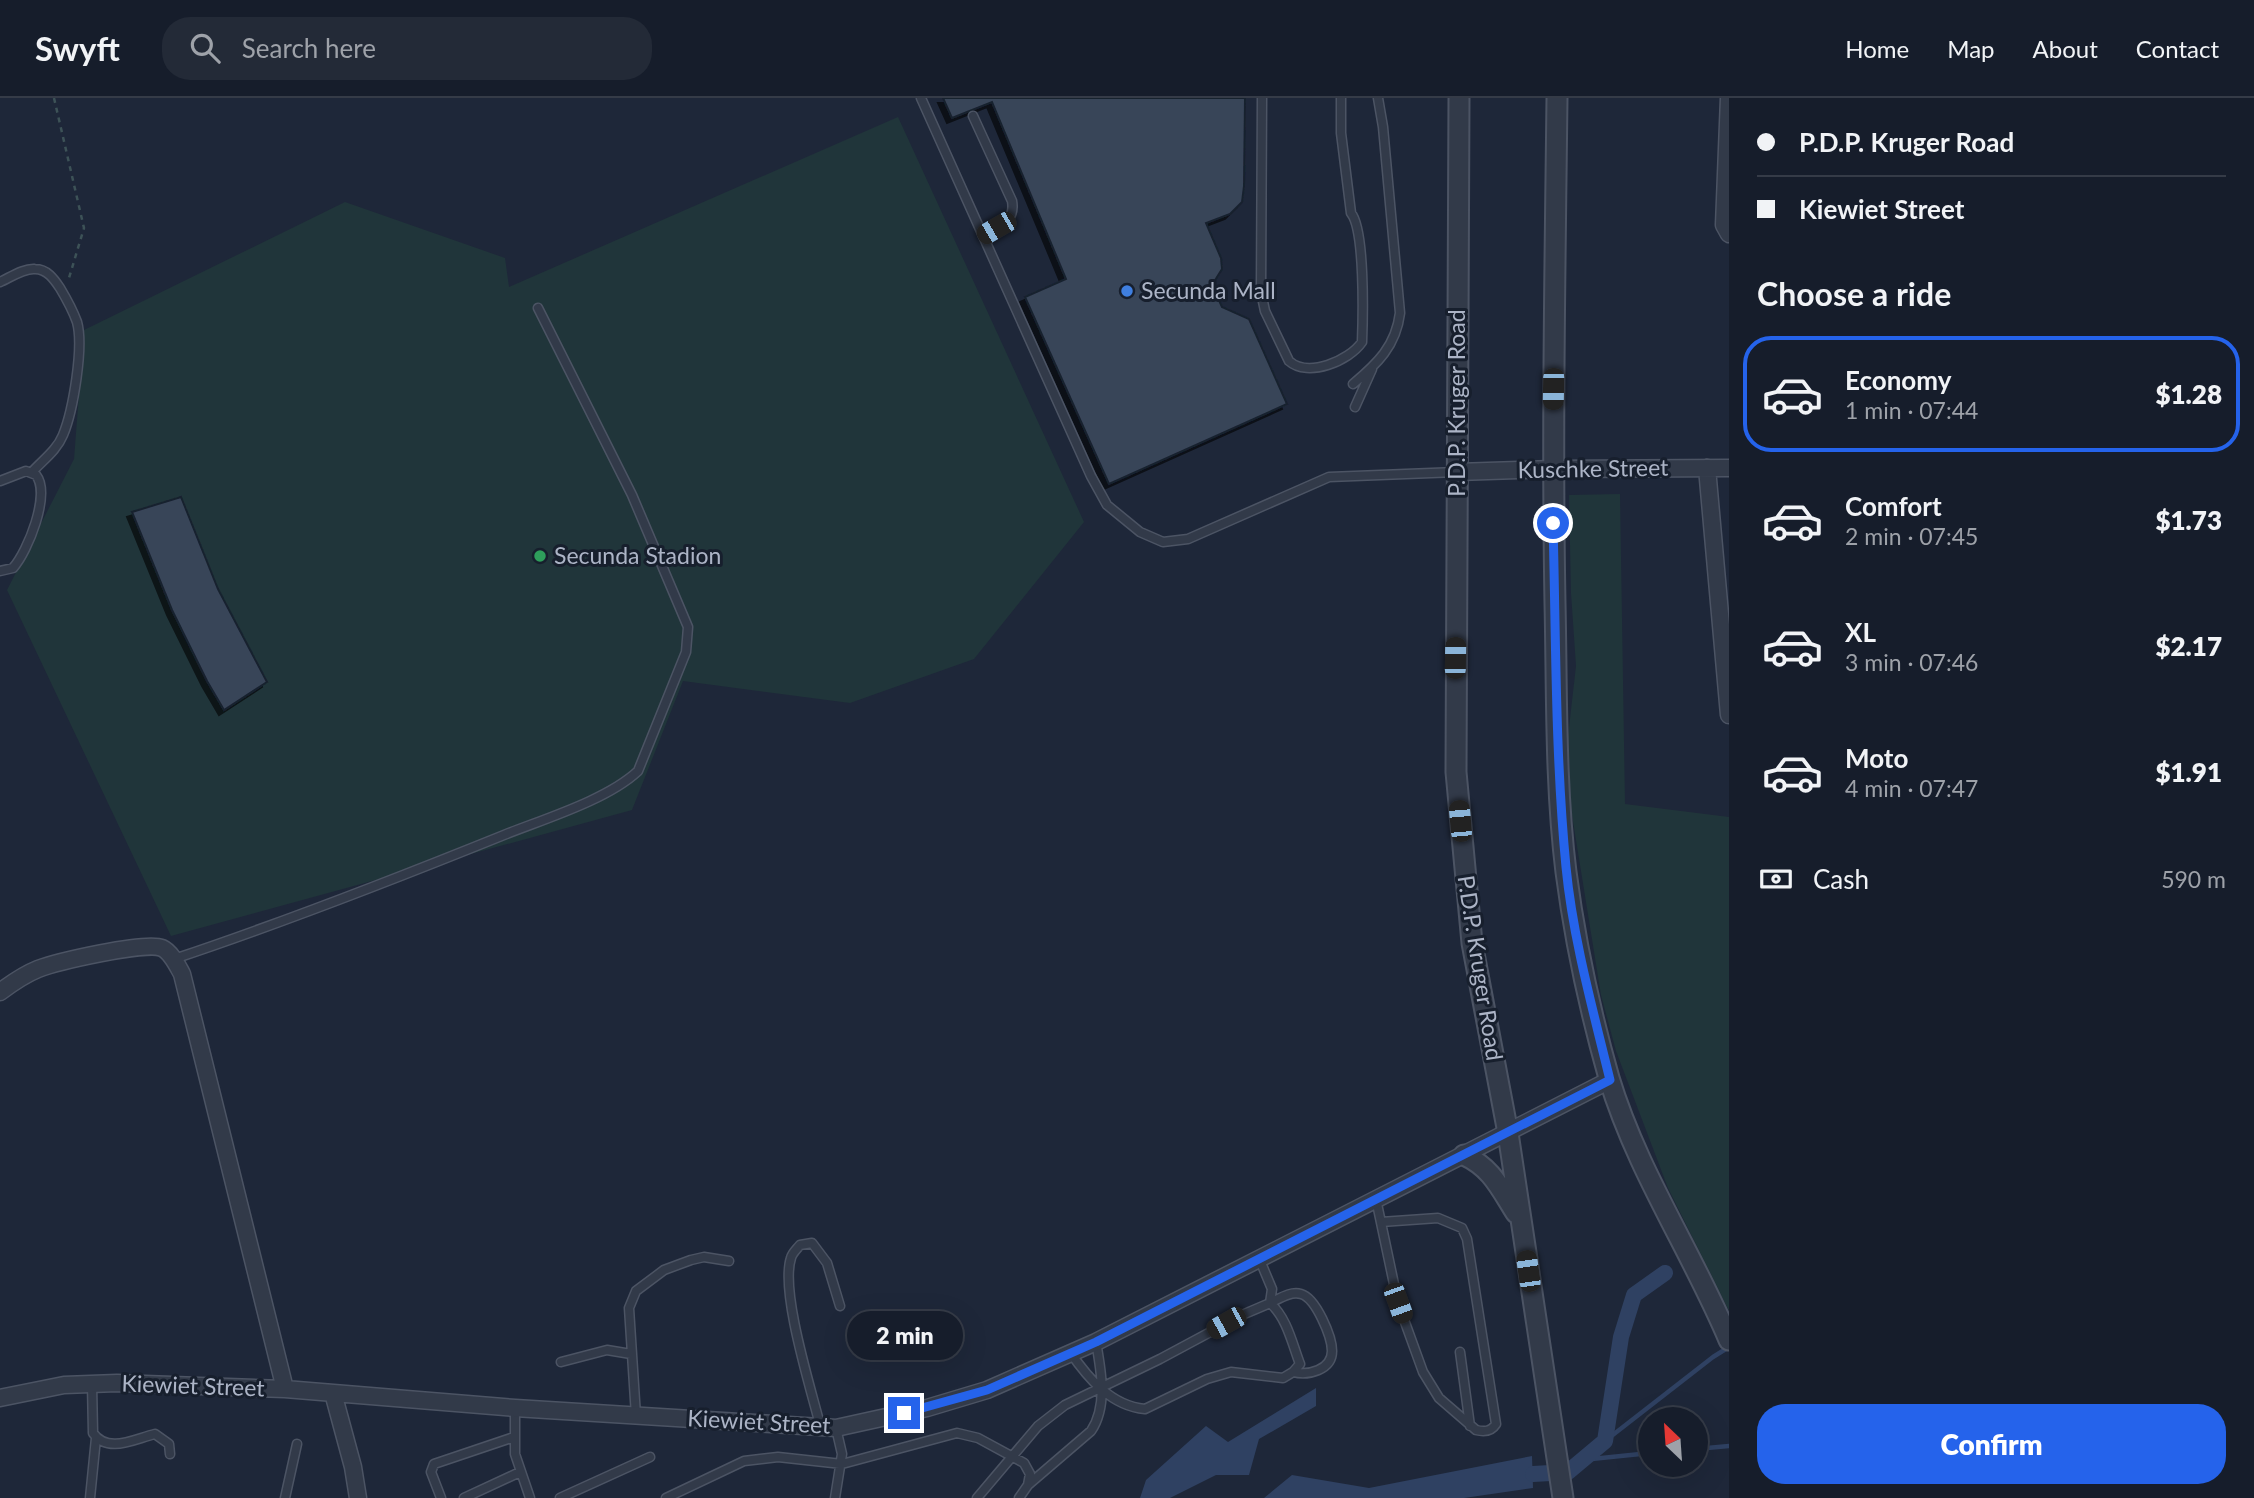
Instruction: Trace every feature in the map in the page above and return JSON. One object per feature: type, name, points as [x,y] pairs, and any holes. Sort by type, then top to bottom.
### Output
[{"type":"street","name":"P.D.P. Kruger Road","points":[[1459,98],[1455,772],[1472,943],[1508,1133],[1561,1488]]},
{"type":"street","points":[[1557,98],[1553,469],[1559,771],[1566,870],[1582,964],[1610,1080],[1644,1167],[1728,1337]]},
{"type":"street","points":[[1729,98],[1724,225],[1729,234]]},
{"type":"street","points":[[1707,468],[1729,715]]},
{"type":"street","name":"Kuschke Street","points":[[1457,472],[1729,468]]},
{"type":"street","points":[[1,987],[41,968],[143,946],[168,953],[182,974],[285,1389]]},
{"type":"street","name":"Kiewiet Street","points":[[0,1398],[64,1385],[117,1383],[285,1389],[515,1408],[828,1427],[927,1408],[987,1390],[1096,1342],[1610,1080]]},
{"type":"street","points":[[1464,1155],[1479,1162],[1489,1171],[1520,1220]]},
{"type":"street","points":[[333,1393],[353,1467],[358,1498]]},
{"type":"lane","points":[[920,98],[1096,485],[1107,505],[1140,532],[1163,542],[1188,540],[1329,477],[1457,472]]},
{"type":"lane","points":[[1262,98],[1261,292],[1265,310],[1289,362],[1301,369],[1310,369],[1351,355],[1362,342],[1361,256],[1345,170],[1341,98]]},
{"type":"lane","points":[[1355,407],[1374,367],[1396,336],[1400,313],[1378,98]]},
{"type":"lane","points":[[973,116],[1012,201],[1014,211],[1008,221],[983,236]]},
{"type":"lane","points":[[0,282],[29,269],[41,270],[49,275],[64,295],[76,322],[79,339],[75,391],[62,437],[54,450],[32,472],[22,472],[0,481]]},
{"type":"lane","points":[[168,953],[247,935],[359,892],[611,790],[638,771],[686,652],[688,627],[632,495],[538,308]]},
{"type":"lane","points":[[1353,384],[1374,367]]},
{"type":"lane","points":[[0,571],[13,568],[16,564],[30,538],[39,512],[39,479],[32,472]]},
{"type":"lane","points":[[1376,1199],[1381,1223],[1398,1303],[1423,1372],[1439,1398],[1470,1426],[1482,1432],[1489,1431],[1496,1424],[1467,1239],[1462,1228],[1438,1218],[1381,1223]]},
{"type":"lane","points":[[835,1498],[842,1454],[828,1427],[793,1317],[788,1270],[791,1256],[800,1245],[812,1243],[824,1257],[840,1306]]},
{"type":"lane","points":[[636,1416],[629,1308],[636,1291],[664,1270],[691,1260],[704,1257],[729,1261]]},
{"type":"lane","points":[[1259,1258],[1272,1289],[1270,1303]]},
{"type":"lane","points":[[977,1498],[1038,1426],[1065,1405],[1242,1315],[1288,1294],[1301,1294],[1310,1298],[1320,1310],[1332,1351],[1329,1361],[1322,1368],[1309,1374],[1293,1372]]},
{"type":"lane","points":[[1070,1352],[1089,1379],[1124,1404],[1145,1409],[1207,1379],[1231,1372],[1283,1378],[1293,1372],[1300,1363],[1285,1323],[1278,1310],[1270,1303]]},
{"type":"lane","points":[[1019,1498],[1028,1485],[1091,1431],[1099,1416],[1102,1375],[1096,1342]]},
{"type":"lane","points":[[561,1362],[607,1350],[631,1354]]},
{"type":"lane","points":[[1460,1352],[1470,1426]]},
{"type":"lane","points":[[90,1498],[96,1438],[93,1433],[92,1384]]},
{"type":"lane","points":[[515,1408],[515,1454],[530,1498]]},
{"type":"lane","points":[[666,1498],[732,1466],[751,1460],[778,1457],[842,1464],[957,1433],[978,1438],[1024,1463],[1030,1475],[1028,1485]]},
{"type":"lane","points":[[96,1438],[114,1445],[155,1434],[169,1444],[170,1454]]},
{"type":"lane","points":[[441,1498],[431,1472],[434,1464],[514,1437]]},
{"type":"lane","points":[[285,1498],[297,1444]]},
{"type":"lane","points":[[560,1498],[650,1457]]},
{"type":"lane","points":[[464,1498],[520,1472]]},
{"type":"path","points":[[54,98],[84,228],[64,295]]},
{"type":"green space","name":"Secunda Stadion","points":[[898,117],[1084,522],[974,659],[850,703],[683,681],[632,810],[171,936],[7,590],[74,459],[84,330],[345,202],[505,258],[509,287]]},
{"type":"green space","points":[[1620,494],[1625,804],[1729,817],[1729,1311],[1668,1188],[1616,1051],[1601,995],[1571,809],[1568,736],[1576,666],[1569,495]]},
{"type":"water","points":[[1316,1388],[1316,1406],[1259,1439],[1249,1475],[1216,1475],[1170,1498],[1140,1498],[1146,1480],[1206,1426],[1228,1442]]},
{"type":"water","points":[[1532,1456],[1533,1488],[1464,1498],[1264,1498],[1292,1475],[1369,1488]]},
{"type":"building","name":"Secunda Mall","points":[[943,98],[1245,98],[1242,202],[1230,214],[1206,223],[1221,258],[1222,269],[1212,285],[1222,307],[1249,319],[1287,404],[1109,484],[1025,297],[1066,279],[992,102],[952,118]]},
{"type":"building","points":[[181,497],[218,589],[267,682],[224,710],[172,610],[132,512]]},
{"type":"waterway","points":[[1533,1474],[1568,1472],[1605,1441],[1621,1337],[1634,1295],[1665,1273]]},
{"type":"waterway","points":[[1605,1441],[1729,1347]]},
{"type":"waterway","points":[[1708,1448],[1729,1446]]},
{"type":"waterway","points":[[1582,1460],[1638,1454]]},
{"type":"place","name":"Secunda Mall","points":[[1127,291]]},
{"type":"place","name":"Secunda Stadion","points":[[540,556]]},
{"type":"route","points":[[904,1413],[987,1390],[1096,1342],[1610,1080],[1582,964],[1566,870],[1559,771],[1553,523]]}]
